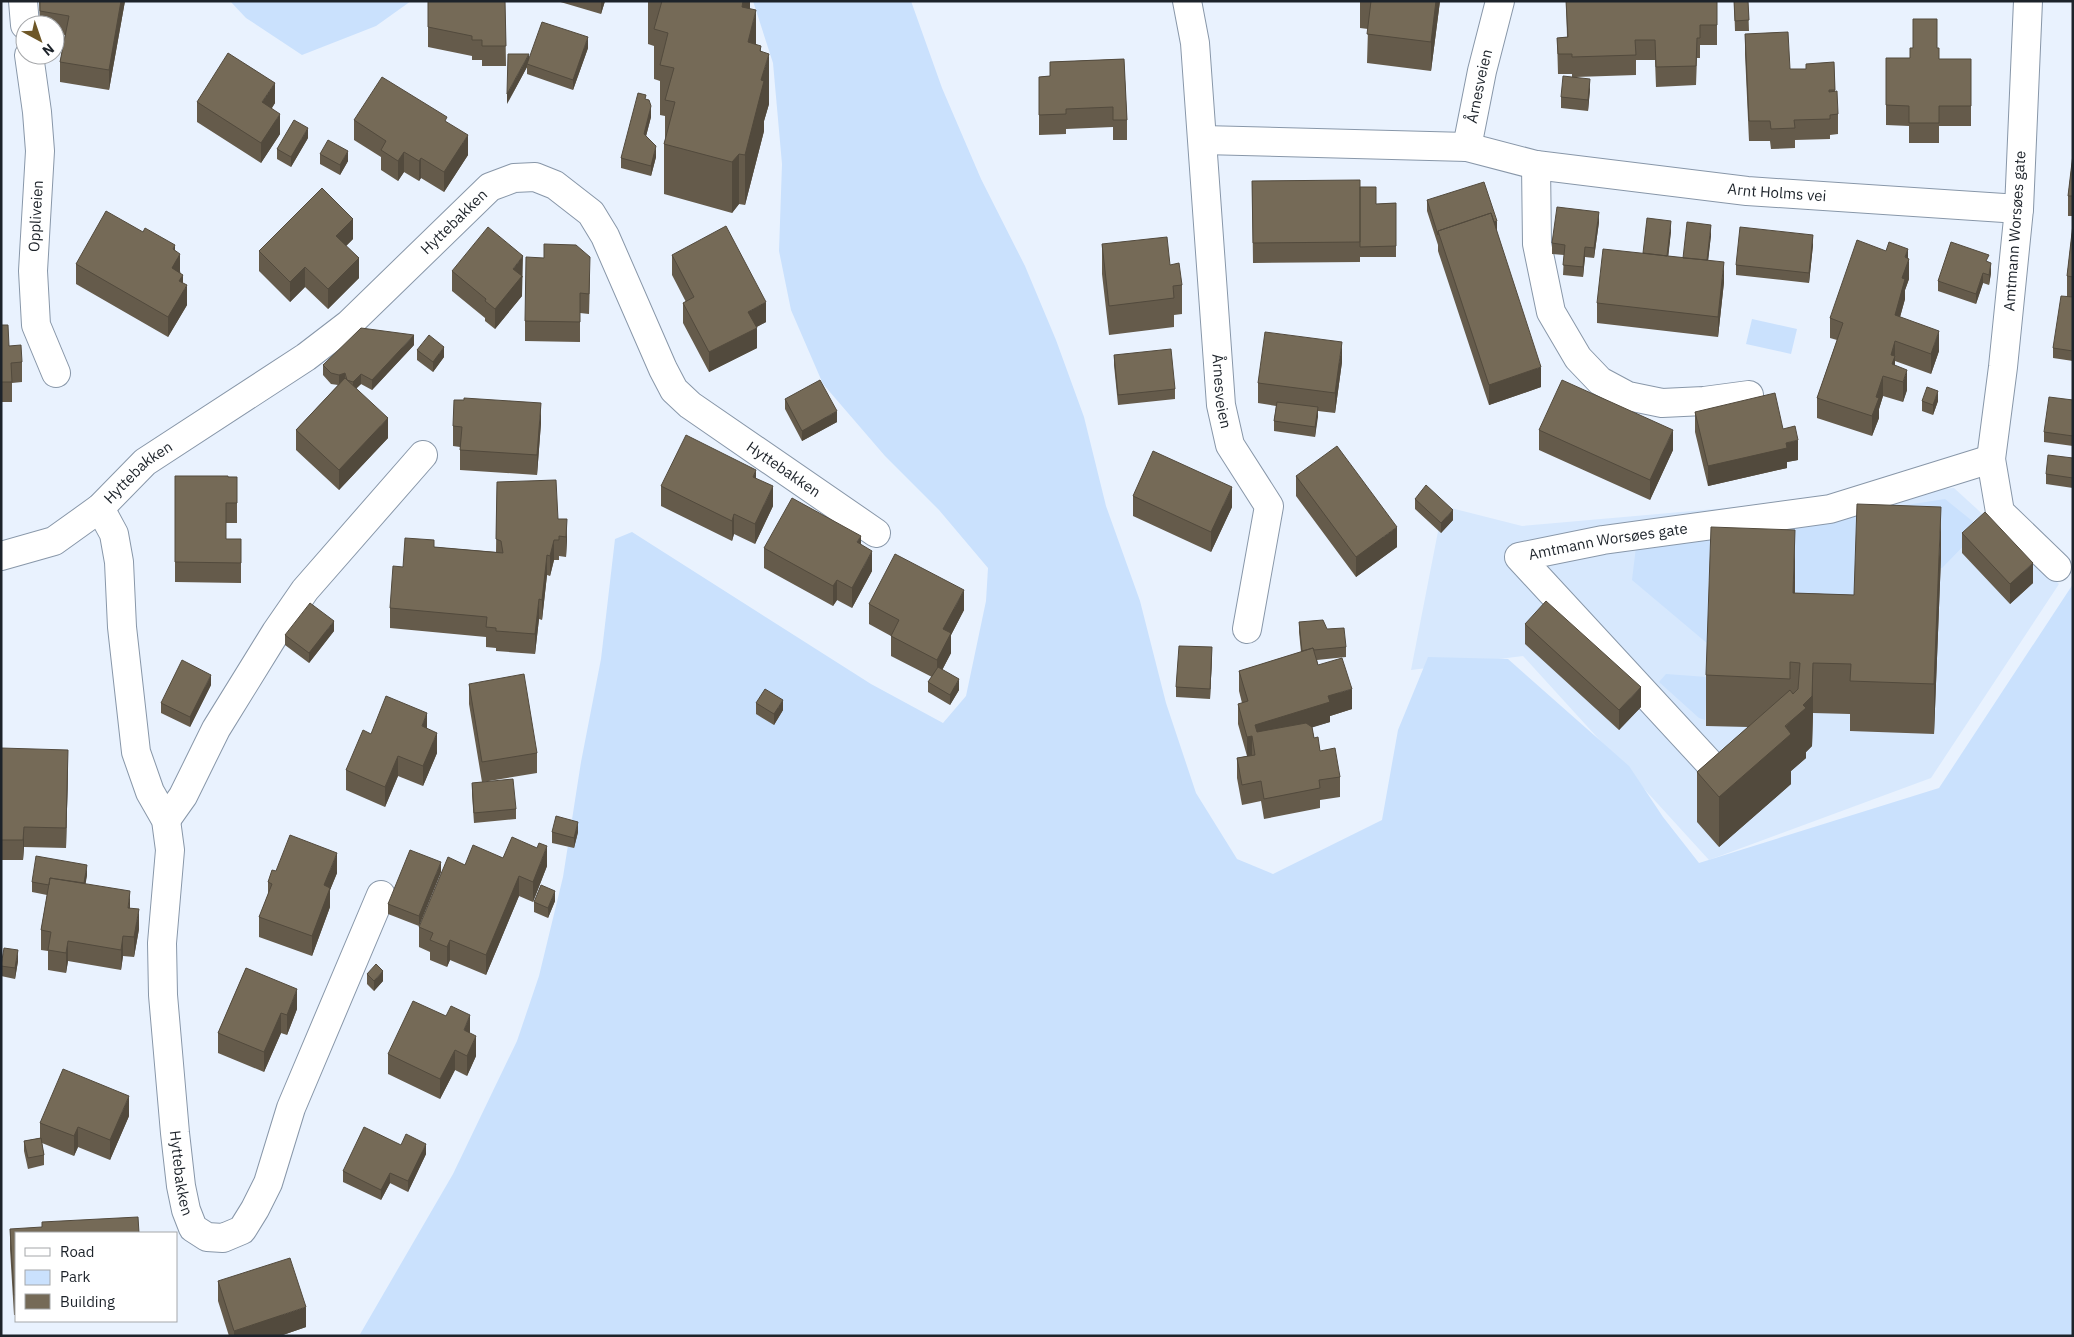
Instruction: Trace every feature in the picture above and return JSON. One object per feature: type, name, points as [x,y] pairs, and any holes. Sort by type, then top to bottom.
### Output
[{"type":"street","points":[[23,1],[24,15]]},
{"type":"street","name":"Årnesveien","points":[[1187,1],[1195,43],[1221,405],[1230,445],[1269,506],[1247,629]]},
{"type":"street","name":"Årnesveien","points":[[1467,147],[1482,71],[1500,1]]},
{"type":"street","name":"Amtmann Worsøes gate","points":[[2028,1],[2019,209],[2003,367],[1991,459],[2000,512],[2057,567]]},
{"type":"street","name":"Oppliveien","points":[[30,65],[40,151],[33,271],[36,325],[56,373]]},
{"type":"street","points":[[1203,140],[1467,147]]},
{"type":"street","name":"Arnt Holms vei","points":[[1467,147],[1536,165],[1747,191],[2019,209]]},
{"type":"street","points":[[1536,165],[1537,244],[1552,312],[1578,358],[1600,381],[1628,396],[1662,403],[1704,401],[1749,395]]},
{"type":"street","name":"Hyttebakken","points":[[1,556],[54,541],[100,508],[145,462],[306,357],[349,324],[490,187],[514,178],[535,177],[555,186],[591,214],[605,236],[662,368],[674,390],[690,405],[876,532]]},
{"type":"street","points":[[166,820],[183,796],[216,729],[300,597],[423,455]]},
{"type":"street","name":"Amtmann Worsøes gate","points":[[1725,780],[1519,557],[1603,540],[1830,509],[1991,459]]},
{"type":"street","name":"Hyttebakken","points":[[100,508],[114,534],[119,562],[122,627],[136,752],[150,792],[166,820],[170,850],[162,943],[162,996],[175,1133],[181,1186],[186,1210],[193,1228],[207,1237],[223,1238],[242,1230],[255,1209],[268,1183],[291,1108],[381,895]]},
{"type":"shaded area","points":[[1954,488],[2059,584],[1931,778],[1709,860],[1523,656],[1411,670],[1443,506],[1522,526]]},
{"type":"green space","points":[[230,1],[411,1],[376,26],[302,55],[246,18]]},
{"type":"green space","points":[[753,1],[911,1],[942,88],[981,179],[1025,266],[1056,340],[1084,417],[1106,506],[1140,601],[1166,703],[1196,793],[1237,859],[1273,874],[1382,820],[1398,730],[1428,657],[1508,659],[1629,766],[1663,817],[1699,863],[1939,788],[2073,584],[2073,1336],[359,1336],[453,1174],[517,1041],[539,976],[563,877],[581,762],[601,659],[615,539],[632,532],[871,684],[943,723],[966,696],[986,601],[988,568],[939,510],[885,456],[823,384],[791,310],[779,251],[782,164],[773,63]]},
{"type":"green space","points":[[1752,319],[1797,329],[1791,354],[1746,344]]},
{"type":"green space","points":[[1945,499],[1981,528],[1942,568],[1856,565],[1852,659],[1789,656],[1792,584],[1708,580],[1708,644],[1632,580],[1636,547]]},
{"type":"green space","points":[[1666,674],[1707,677],[1705,720],[1699,718],[1659,682]]},
{"type":"building","points":[[40,1],[121,1],[109,70],[65,63],[65,36],[69,16],[40,11]]},
{"type":"building","points":[[428,1],[505,1],[506,46],[482,46],[482,40],[472,40],[472,36],[428,27]]},
{"type":"building","points":[[662,1],[743,1],[742,7],[756,10],[748,42],[761,46],[760,51],[769,54],[761,80],[764,81],[745,155],[739,154],[732,162],[664,144],[675,102],[665,100],[674,68],[660,65],[668,33],[654,29]]},
{"type":"building","points":[[1371,1],[1436,1],[1431,42],[1367,34]]},
{"type":"building","points":[[1566,1],[1717,1],[1717,25],[1700,25],[1700,38],[1697,38],[1696,66],[1656,67],[1655,40],[1635,40],[1636,55],[1572,57],[1572,54],[1558,54],[1557,38],[1568,37]]},
{"type":"building","points":[[1734,1],[1748,1],[1749,20],[1735,21]]},
{"type":"building","points":[[1913,19],[1937,19],[1939,59],[1971,59],[1971,106],[1939,106],[1939,123],[1909,123],[1909,106],[1886,105],[1886,58],[1910,58],[1910,48],[1913,48]]},
{"type":"building","points":[[542,22],[588,37],[573,80],[527,64]]},
{"type":"building","points":[[1788,32],[1790,69],[1806,69],[1806,64],[1834,62],[1835,90],[1829,90],[1829,92],[1837,91],[1838,114],[1830,115],[1830,119],[1794,120],[1795,128],[1771,129],[1770,121],[1749,121],[1745,34]]},
{"type":"building","points":[[228,53],[275,83],[262,102],[280,114],[261,143],[197,102]]},
{"type":"building","points":[[508,54],[529,54],[507,94]]},
{"type":"building","points":[[1124,59],[1127,120],[1113,120],[1113,107],[1066,109],[1066,114],[1039,115],[1039,77],[1050,76],[1050,62]]},
{"type":"building","points":[[1563,76],[1590,79],[1588,100],[1561,97]]},
{"type":"building","points":[[382,77],[447,117],[445,121],[468,135],[444,172],[421,158],[419,161],[404,152],[398,161],[381,150],[386,141],[354,120]]},
{"type":"building","points":[[638,93],[646,95],[645,99],[649,100],[651,106],[644,134],[656,146],[651,166],[621,158]]},
{"type":"building","points":[[294,120],[308,128],[291,157],[277,149]]},
{"type":"building","points":[[328,140],[348,151],[340,165],[320,154]]},
{"type":"building","points":[[2073,154],[2073,196],[2068,196]]},
{"type":"building","points":[[1360,180],[1360,242],[1253,243],[1252,181]]},
{"type":"building","points":[[1484,182],[1497,221],[1494,222],[1491,213],[1438,231],[1438,235],[1427,200]]},
{"type":"building","points":[[1360,187],[1376,187],[1376,204],[1396,203],[1396,246],[1360,247]]},
{"type":"building","points":[[322,188],[353,219],[336,236],[359,258],[328,289],[305,267],[290,282],[259,251]]},
{"type":"building","points":[[1557,207],[1599,212],[1594,248],[1585,247],[1583,267],[1563,265],[1565,245],[1552,243]]},
{"type":"building","points":[[106,211],[143,232],[145,228],[175,245],[173,249],[180,254],[172,268],[183,275],[179,281],[187,285],[168,317],[76,264]]},
{"type":"building","points":[[1491,213],[1541,367],[1489,385],[1438,231]]},
{"type":"building","points":[[1647,218],[1671,221],[1667,256],[1643,253]]},
{"type":"building","points":[[1687,222],[1711,225],[1707,260],[1683,258]]},
{"type":"building","points":[[2073,224],[2073,277],[2067,276]]},
{"type":"building","points":[[726,226],[766,302],[748,312],[757,328],[709,352],[683,303],[694,297],[672,255]]},
{"type":"building","points":[[488,227],[523,256],[513,269],[522,276],[495,309],[485,301],[486,299],[452,271]]},
{"type":"building","points":[[1740,227],[1813,235],[1809,273],[1736,265]]},
{"type":"building","points":[[1167,237],[1170,265],[1179,263],[1182,285],[1173,286],[1174,298],[1109,306],[1102,244]]},
{"type":"building","points":[[1857,240],[1886,251],[1889,242],[1908,249],[1905,257],[1909,259],[1902,278],[1905,279],[1895,315],[1939,331],[1931,354],[1895,341],[1891,355],[1895,356],[1892,364],[1907,370],[1903,382],[1883,376],[1876,397],[1879,398],[1872,416],[1817,398],[1843,323],[1830,318]]},
{"type":"building","points":[[1951,242],[1989,255],[1986,261],[1991,263],[1989,275],[1983,273],[1976,294],[1938,281]]},
{"type":"building","points":[[544,244],[576,245],[590,257],[589,294],[580,293],[580,322],[525,321],[526,257],[544,258]]},
{"type":"building","points":[[1603,249],[1724,262],[1718,317],[1597,303]]},
{"type":"building","points":[[2061,296],[2073,297],[2073,351],[2053,348]]},
{"type":"building","points":[[1,325],[8,325],[9,346],[21,345],[22,362],[11,363],[12,382],[1,382]]},
{"type":"building","points":[[361,328],[414,335],[372,380],[361,374],[353,382],[347,380],[345,373],[339,375],[331,373],[323,365]]},
{"type":"building","points":[[1265,332],[1342,342],[1335,393],[1258,383]]},
{"type":"building","points":[[429,335],[444,347],[433,362],[417,350]]},
{"type":"building","points":[[1171,349],[1175,389],[1118,395],[1114,355]]},
{"type":"building","points":[[345,378],[388,418],[339,470],[296,430]]},
{"type":"building","points":[[820,380],[837,411],[802,431],[785,399]]},
{"type":"building","points":[[1562,380],[1673,430],[1650,480],[1539,430]]},
{"type":"building","points":[[1927,387],[1938,391],[1933,405],[1922,401]]},
{"type":"building","points":[[1775,393],[1783,429],[1795,426],[1798,440],[1786,443],[1787,448],[1708,466],[1695,412]]},
{"type":"building","points":[[2049,397],[2073,400],[2073,436],[2044,432]]},
{"type":"building","points":[[464,398],[541,403],[537,455],[460,450],[462,427],[453,426],[454,400],[464,400]]},
{"type":"building","points":[[1277,402],[1318,407],[1315,427],[1274,421]]},
{"type":"building","points":[[686,435],[756,470],[753,477],[773,486],[755,524],[734,514],[732,521],[661,486]]},
{"type":"building","points":[[1337,446],[1397,527],[1356,557],[1296,476]]},
{"type":"building","points":[[1153,451],[1232,487],[1211,532],[1133,496]]},
{"type":"building","points":[[2048,455],[2073,458],[2073,478],[2046,474]]},
{"type":"building","points":[[175,476],[237,477],[237,503],[226,503],[226,539],[241,539],[241,563],[175,562]]},
{"type":"building","points":[[556,480],[558,519],[567,519],[566,537],[559,536],[559,540],[554,540],[550,556],[547,555],[542,600],[539,599],[535,634],[496,631],[496,628],[486,627],[487,617],[390,608],[393,566],[403,567],[405,538],[434,540],[434,547],[503,553],[501,541],[496,539],[497,482]]},
{"type":"building","points":[[1426,485],[1453,510],[1441,523],[1415,499]]},
{"type":"building","points":[[792,498],[861,536],[857,542],[872,551],[852,588],[837,580],[833,586],[764,548]]},
{"type":"building","points":[[1857,504],[1941,507],[1934,684],[1850,681],[1851,664],[1813,663],[1812,696],[1803,705],[1806,708],[1785,726],[1791,734],[1719,797],[1697,772],[1790,690],[1793,694],[1798,689],[1800,663],[1790,662],[1790,679],[1706,675],[1711,527],[1795,530],[1793,593],[1854,595]]},
{"type":"building","points":[[1985,512],[2033,563],[2010,584],[1962,533]]},
{"type":"building","points":[[895,554],[964,590],[943,629],[951,633],[937,660],[891,636],[899,620],[869,604]]},
{"type":"building","points":[[1546,601],[1641,687],[1619,710],[1525,624]]},
{"type":"building","points":[[310,603],[334,621],[309,653],[285,635]]},
{"type":"building","points":[[1323,620],[1327,629],[1344,628],[1346,647],[1314,650],[1313,648],[1302,651],[1299,622]]},
{"type":"building","points":[[1179,646],[1212,647],[1210,689],[1176,687]]},
{"type":"building","points":[[1313,648],[1318,665],[1342,658],[1352,689],[1328,696],[1330,702],[1255,725],[1257,732],[1306,723],[1312,727],[1314,738],[1318,737],[1320,751],[1335,748],[1340,777],[1319,780],[1320,788],[1264,799],[1261,781],[1242,785],[1237,758],[1255,755],[1252,736],[1247,737],[1238,704],[1248,701],[1239,671]]},
{"type":"building","points":[[182,660],[211,675],[190,717],[161,703]]},
{"type":"building","points":[[938,667],[959,679],[950,695],[928,682]]},
{"type":"building","points":[[524,674],[537,753],[482,762],[469,684]]},
{"type":"building","points":[[765,689],[783,700],[774,714],[756,703]]},
{"type":"building","points":[[386,696],[427,713],[422,726],[437,733],[423,766],[398,756],[385,787],[346,770],[363,730],[371,734]]},
{"type":"building","points":[[1,748],[68,750],[66,828],[24,827],[23,840],[1,840]]},
{"type":"building","points":[[513,779],[516,809],[474,813],[472,783]]},
{"type":"building","points":[[556,816],[578,822],[574,838],[552,832]]},
{"type":"building","points":[[290,835],[337,853],[324,885],[330,888],[312,936],[259,917],[272,884],[268,882],[272,870],[276,871]]},
{"type":"building","points":[[512,837],[537,848],[539,843],[547,846],[533,882],[519,876],[486,955],[450,940],[447,947],[430,940],[433,933],[419,927],[448,857],[465,865],[473,845],[503,858]]},
{"type":"building","points":[[410,850],[441,862],[419,916],[388,904]]},
{"type":"building","points":[[36,856],[87,865],[84,883],[50,878],[49,885],[32,882]]},
{"type":"building","points":[[50,878],[130,891],[128,908],[139,909],[134,937],[123,936],[121,950],[68,941],[66,953],[48,950],[51,932],[41,930]]},
{"type":"building","points":[[541,885],[555,891],[548,908],[534,902]]},
{"type":"building","points":[[4,948],[18,950],[15,968],[1,966]]},
{"type":"building","points":[[376,964],[383,971],[374,981],[367,974]]},
{"type":"building","points":[[246,968],[297,989],[287,1015],[281,1013],[264,1052],[218,1033]]},
{"type":"building","points":[[413,1001],[446,1016],[451,1006],[470,1015],[464,1030],[476,1036],[467,1056],[455,1050],[440,1079],[388,1054]]},
{"type":"building","points":[[63,1069],[129,1096],[110,1140],[78,1127],[74,1136],[40,1123]]},
{"type":"building","points":[[364,1127],[401,1145],[406,1134],[426,1144],[408,1181],[390,1173],[381,1190],[343,1171]]},
{"type":"building","points":[[41,1138],[44,1155],[28,1158],[24,1141]]},
{"type":"building","points":[[138,1217],[139,1232],[15,1232],[14,1295],[10,1229],[42,1227],[42,1222]]},
{"type":"building","points":[[290,1258],[306,1307],[234,1331],[218,1281]]}]
